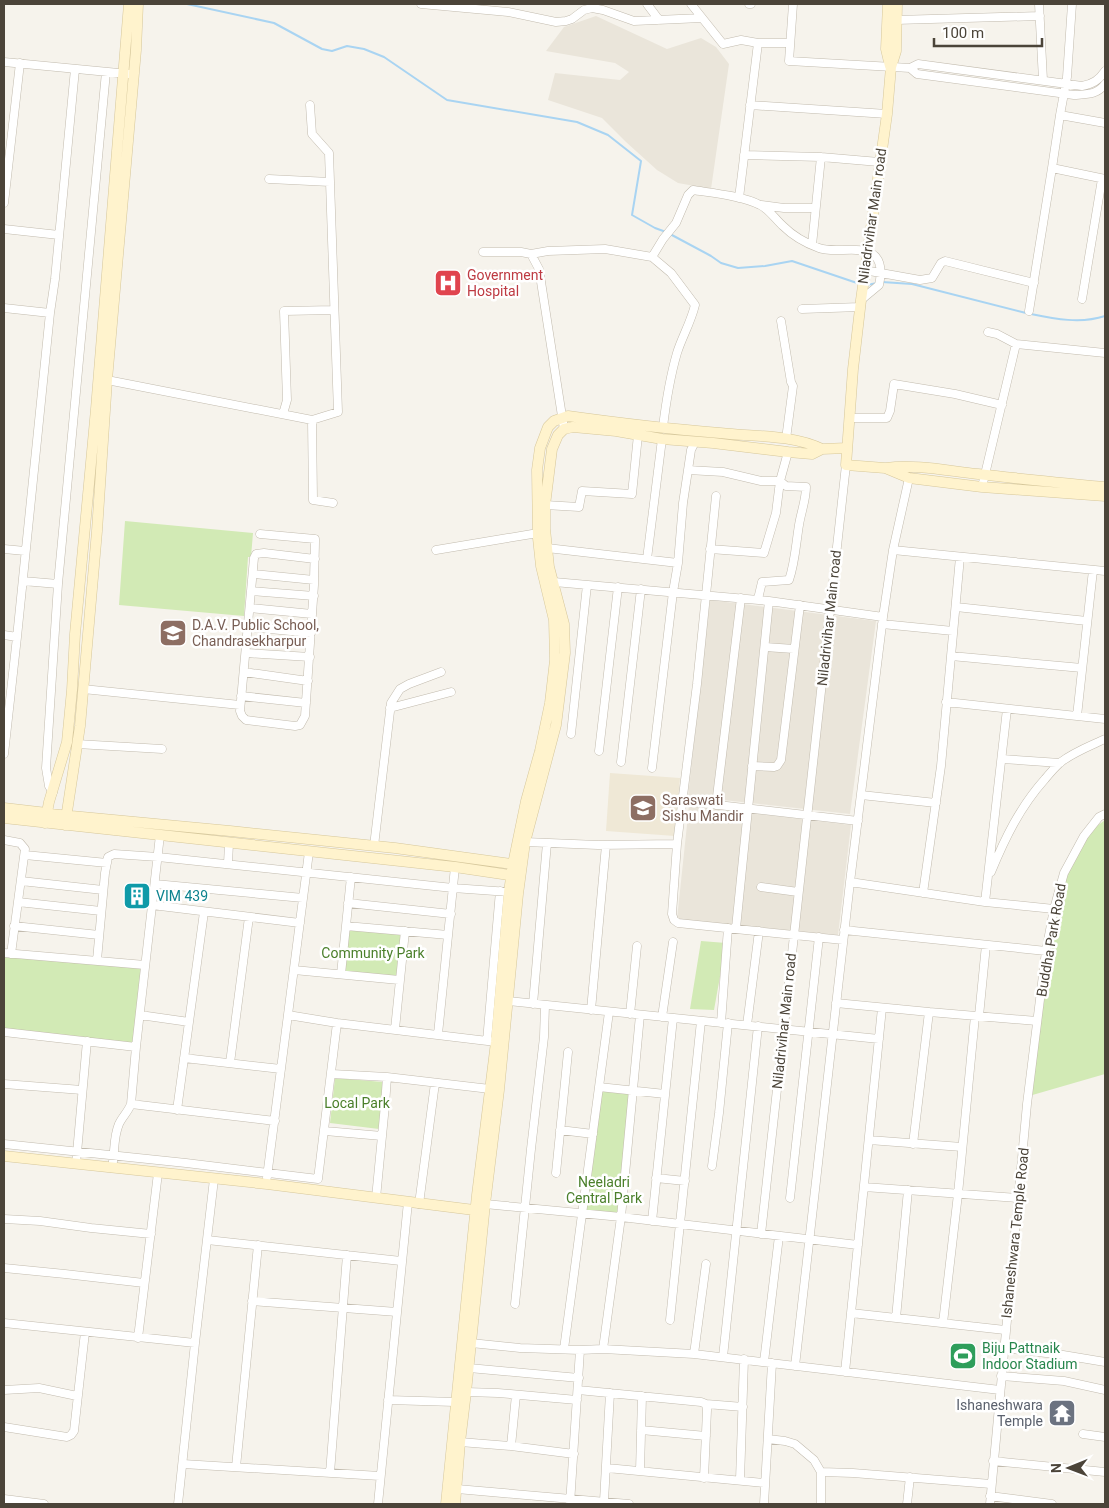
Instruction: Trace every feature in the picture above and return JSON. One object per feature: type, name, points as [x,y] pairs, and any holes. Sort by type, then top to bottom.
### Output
[{"type":"street","points":[[66,820],[83,689],[97,532],[129,74],[130,4]]},
{"type":"street","points":[[46,818],[67,742],[96,409],[129,74],[138,4]]},
{"type":"street","points":[[421,4],[508,12],[562,22],[572,19],[582,7],[598,8],[634,21],[702,18]]},
{"type":"street","points":[[503,4],[508,12]]},
{"type":"street","points":[[647,4],[659,20]]},
{"type":"street","points":[[691,4],[723,44],[741,40],[758,43],[790,43]]},
{"type":"street","points":[[793,4],[789,62],[910,68],[918,64],[1082,86],[1092,84],[1105,71]]},
{"type":"street","points":[[888,4],[886,50],[891,67]]},
{"type":"street","name":"Niladrivihar Main road","points":[[761,1234],[846,465],[853,369],[864,272],[887,114],[891,67],[896,51],[896,4]]},
{"type":"street","points":[[1040,4],[1042,80]]},
{"type":"street","points":[[1029,311],[1067,77],[1072,4]]},
{"type":"street","points":[[896,20],[1040,16]]},
{"type":"street","points":[[739,198],[758,43]]},
{"type":"street","points":[[4,62],[129,74]]},
{"type":"street","points":[[4,204],[20,63]]},
{"type":"street","points":[[910,68],[917,74],[1074,95],[1094,94],[1102,89],[1105,84]]},
{"type":"street","points":[[4,754],[6,713],[17,638],[75,69]]},
{"type":"street","points":[[53,792],[49,786],[46,768],[58,584],[106,72]]},
{"type":"street","points":[[107,380],[312,420],[338,412],[329,153],[312,134],[310,105]]},
{"type":"street","points":[[750,105],[887,114]]},
{"type":"street","points":[[1060,115],[1105,123]]},
{"type":"street","points":[[744,155],[821,157],[879,162]]},
{"type":"street","points":[[812,245],[821,157]]},
{"type":"street","points":[[1052,168],[1104,179],[1082,299]]},
{"type":"street","points":[[269,179],[330,182]]},
{"type":"street","points":[[652,257],[671,230],[692,190],[739,198],[761,205],[784,208],[815,208]]},
{"type":"street","points":[[761,205],[798,239],[822,249],[867,251],[876,256],[880,273],[879,285],[861,299],[802,309]]},
{"type":"street","points":[[1096,215],[1105,217]]},
{"type":"street","points":[[4,230],[59,235]]},
{"type":"street","points":[[483,252],[521,252],[531,254],[548,251],[605,249],[652,257],[671,273],[695,305],[693,316],[678,352],[667,397],[663,427]]},
{"type":"street","points":[[531,254],[540,269],[564,429]]},
{"type":"street","points":[[864,272],[928,280],[932,278],[940,264],[944,262],[1034,283]]},
{"type":"street","points":[[4,308],[50,313]]},
{"type":"street","points":[[283,414],[287,400],[284,311],[334,310]]},
{"type":"street","points":[[781,321],[793,386],[786,439]]},
{"type":"street","points":[[988,332],[997,334],[1016,344],[1105,353]]},
{"type":"street","points":[[982,487],[1016,344]]},
{"type":"street","points":[[850,418],[887,418],[890,411],[894,384],[955,394],[1002,405]]},
{"type":"street","points":[[491,1041],[502,1023],[508,1001],[517,865],[526,801],[540,751],[550,703],[555,660],[554,620],[540,566],[538,533],[537,470],[540,448],[548,428],[554,421],[568,416],[786,439],[810,444],[822,449]]},
{"type":"street","points":[[312,420],[313,500],[333,503]]},
{"type":"street","points":[[517,865],[525,842],[556,724],[565,653],[564,624],[549,566],[544,505],[552,449],[558,435],[564,429],[573,427],[638,434],[662,439],[812,454],[822,449],[847,448]]},
{"type":"street","points":[[544,505],[578,507],[582,491],[632,494],[638,434]]},
{"type":"street","points":[[647,559],[662,439]]},
{"type":"street","points":[[652,768],[678,563],[683,504],[691,450],[695,442]]},
{"type":"street","points":[[710,549],[764,553],[776,513],[780,481],[788,452]]},
{"type":"street","points":[[846,465],[885,468],[899,466],[1105,486]]},
{"type":"street","points":[[885,468],[909,478],[982,487],[1105,496]]},
{"type":"street","points":[[688,470],[723,472],[761,481],[780,481],[786,486],[806,486],[806,499],[799,523],[792,571],[788,580],[762,582],[758,599]]},
{"type":"street","points":[[795,1366],[844,930],[883,621],[893,550],[909,478]]},
{"type":"street","points":[[716,496],[697,684],[677,844],[672,914],[674,920],[678,923],[843,940]]},
{"type":"street","points":[[436,550],[538,533]]},
{"type":"street","points":[[260,534],[315,538],[315,559],[314,596],[310,657],[305,716],[300,725],[246,720],[242,716],[240,705],[249,627],[254,558],[259,553],[315,559]]},
{"type":"street","points":[[547,548],[678,563]]},
{"type":"street","points":[[4,549],[25,551]]},
{"type":"street","points":[[893,550],[1105,571]]},
{"type":"street","points":[[923,893],[941,766],[960,557]]},
{"type":"street","points":[[1077,716],[1093,570]]},
{"type":"street","points":[[253,574],[314,580]]},
{"type":"street","points":[[23,581],[58,584]]},
{"type":"street","points":[[554,582],[770,600],[883,621],[953,631]]},
{"type":"street","points":[[571,734],[587,585]]},
{"type":"street","points":[[599,752],[618,587]]},
{"type":"street","points":[[621,762],[640,589]]},
{"type":"street","points":[[252,590],[314,596]]},
{"type":"street","points":[[716,805],[741,598]]},
{"type":"street","points":[[712,1166],[719,1113],[732,928],[748,808],[770,600]]},
{"type":"street","points":[[752,766],[774,767],[779,764],[800,605]]},
{"type":"street","points":[[956,607],[1087,621]]},
{"type":"street","points":[[250,608],[312,614]]},
{"type":"street","points":[[249,627],[311,633]]},
{"type":"street","points":[[4,635],[17,638]]},
{"type":"street","points":[[765,647],[794,649]]},
{"type":"street","points":[[246,653],[310,657]]},
{"type":"street","points":[[951,656],[1082,668]]},
{"type":"street","points":[[244,672],[308,681]]},
{"type":"street","points":[[374,846],[391,703],[400,689],[441,672]]},
{"type":"street","points":[[83,689],[240,705]]},
{"type":"street","points":[[390,708],[451,692]]},
{"type":"street","points":[[241,696],[306,703]]},
{"type":"street","points":[[946,702],[1105,719]]},
{"type":"street","points":[[985,902],[1007,709]]},
{"type":"street","points":[[987,881],[1002,844],[1015,819],[1032,794],[1060,763],[1105,739]]},
{"type":"street","points":[[77,744],[162,749]]},
{"type":"street","points":[[1002,759],[1060,763]]},
{"type":"street","points":[[861,795],[936,803]]},
{"type":"street","points":[[683,801],[858,821]]},
{"type":"street","points":[[4,808],[46,818]]},
{"type":"street","points":[[4,818],[46,818],[50,814],[66,820],[182,838],[455,867],[516,876]]},
{"type":"street","name":"Buddha Park Road","points":[[1037,1021],[1046,951],[1064,873],[1074,851],[1092,824],[1105,814]]},
{"type":"street","points":[[66,820],[230,831],[374,846],[517,865]]},
{"type":"street","points":[[182,838],[183,827]]},
{"type":"street","points":[[112,1168],[116,1133],[132,1104],[136,1047],[160,835]]},
{"type":"street","points":[[4,840],[20,843],[25,849],[14,926],[7,953],[145,965]]},
{"type":"street","points":[[525,842],[606,845],[677,844]]},
{"type":"street","points":[[228,864],[229,843]]},
{"type":"street","points":[[533,1004],[547,843]]},
{"type":"street","points":[[591,1010],[606,845]]},
{"type":"street","points":[[267,1179],[309,852]]},
{"type":"street","points":[[97,960],[107,863],[108,857],[114,854],[505,892]]},
{"type":"street","points":[[25,855],[107,863]]},
{"type":"street","points":[[438,1034],[455,867]]},
{"type":"street","points":[[446,1504],[455,1402],[471,1343],[490,1089],[491,1041],[505,892],[516,876]]},
{"type":"street","points":[[341,974],[351,877]]},
{"type":"street","points":[[21,881],[103,890]]},
{"type":"street","points":[[850,882],[1054,910]]},
{"type":"street","points":[[155,884],[303,898]]},
{"type":"street","points":[[761,887],[798,892]]},
{"type":"street","points":[[455,1504],[466,1392],[465,1366],[481,1208],[499,1090],[505,892]]},
{"type":"street","points":[[18,902],[101,912]]},
{"type":"street","points":[[348,903],[450,914]]},
{"type":"street","points":[[152,905],[300,923]]},
{"type":"street","points":[[176,1110],[204,912]]},
{"type":"street","points":[[230,1063],[249,917]]},
{"type":"street","points":[[14,926],[99,935]]},
{"type":"street","points":[[346,926],[448,935]]},
{"type":"street","points":[[844,930],[1046,951]]},
{"type":"street","points":[[395,1029],[405,931]]},
{"type":"street","points":[[747,1025],[759,931]]},
{"type":"street","points":[[790,1198],[819,937]]},
{"type":"street","points":[[662,1017],[673,942]]},
{"type":"street","points":[[630,1014],[637,946]]},
{"type":"street","points":[[943,1323],[986,946]]},
{"type":"street","points":[[294,970],[400,980]]},
{"type":"street","points":[[508,1001],[879,1039]]},
{"type":"street","points":[[836,1003],[1037,1021]]},
{"type":"street","points":[[515,1304],[543,1046],[545,1005]]},
{"type":"street","points":[[845,1372],[882,1008]]},
{"type":"street","points":[[564,1349],[609,1012]]},
{"type":"street","points":[[913,1144],[929,1012]]},
{"type":"street","points":[[140,1015],[189,1022]]},
{"type":"street","points":[[288,1015],[491,1041]]},
{"type":"street","points":[[603,1349],[620,1217],[640,1015]]},
{"type":"street","points":[[652,1221],[673,1018]]},
{"type":"street","points":[[670,1320],[702,1021]]},
{"type":"street","name":"Ishaneshwara Temple Road","points":[[990,1504],[1027,1104],[1037,1021]]},
{"type":"street","points":[[4,1156],[214,1179],[318,1179],[337,1022]]},
{"type":"street","points":[[724,1358],[758,1026]]},
{"type":"street","points":[[4,1032],[136,1047]]},
{"type":"street","points":[[76,1164],[87,1041]]},
{"type":"street","points":[[556,1173],[568,1052]]},
{"type":"street","points":[[184,1058],[282,1069]]},
{"type":"street","points":[[332,1074],[387,1077],[490,1089]]},
{"type":"street","points":[[376,1198],[387,1077]]},
{"type":"street","points":[[419,1204],[435,1083]]},
{"type":"street","points":[[4,1084],[82,1090]]},
{"type":"street","points":[[599,1087],[665,1094]]},
{"type":"street","points":[[132,1104],[275,1121]]},
{"type":"street","points":[[560,1130],[593,1134]]},
{"type":"street","points":[[325,1131],[382,1136]]},
{"type":"street","points":[[869,1140],[962,1147]]},
{"type":"street","points":[[4,1144],[114,1155],[419,1204],[481,1208],[525,1208],[582,1213],[858,1245]]},
{"type":"street","points":[[138,1338],[158,1173]]},
{"type":"street","points":[[656,1178],[685,1181]]},
{"type":"street","points":[[178,1504],[214,1179]]},
{"type":"street","points":[[864,1187],[1018,1198]]},
{"type":"street","points":[[896,1318],[908,1190]]},
{"type":"street","points":[[378,1504],[408,1202]]},
{"type":"street","points":[[4,1219],[40,1221],[151,1234]]},
{"type":"street","points":[[764,1504],[768,1439],[768,1362],[778,1236]]},
{"type":"street","points":[[207,1240],[402,1261]]},
{"type":"street","points":[[236,1467],[258,1245]]},
{"type":"street","points":[[330,1473],[347,1255]]},
{"type":"street","points":[[694,1354],[706,1264]]},
{"type":"street","points":[[4,1268],[144,1283]]},
{"type":"street","points":[[252,1301],[396,1312]]},
{"type":"street","points":[[851,1313],[1006,1330]]},
{"type":"street","points":[[4,1323],[195,1343]]},
{"type":"street","points":[[4,1427],[71,1435],[74,1431],[85,1332]]},
{"type":"street","points":[[471,1343],[520,1348],[603,1349],[694,1354],[1000,1390]]},
{"type":"street","points":[[1004,1348],[1105,1362]]},
{"type":"street","points":[[571,1501],[580,1350]]},
{"type":"street","points":[[740,1480],[744,1359]]},
{"type":"street","points":[[465,1366],[579,1378]]},
{"type":"street","points":[[1001,1376],[1057,1380],[1105,1390]]},
{"type":"street","points":[[4,1390],[39,1388],[77,1396]]},
{"type":"street","points":[[578,1390],[743,1407]]},
{"type":"street","points":[[466,1392],[577,1400]]},
{"type":"street","points":[[604,1501],[610,1393]]},
{"type":"street","points":[[511,1446],[516,1395]]},
{"type":"street","points":[[640,1471],[642,1396]]},
{"type":"street","points":[[388,1400],[455,1402]]},
{"type":"street","points":[[704,1478],[706,1404]]},
{"type":"street","points":[[641,1430],[706,1436]]},
{"type":"street","points":[[1084,1434],[1105,1437]]},
{"type":"street","points":[[768,1439],[795,1444],[814,1460],[821,1472],[821,1504]]},
{"type":"street","points":[[460,1442],[574,1454]]},
{"type":"street","points":[[993,1461],[1105,1472]]},
{"type":"street","points":[[183,1464],[380,1476]]},
{"type":"street","points":[[607,1468],[765,1483]]},
{"type":"street","points":[[821,1472],[991,1484]]},
{"type":"street","points":[[908,1504],[910,1477]]},
{"type":"street","points":[[457,1489],[571,1501],[604,1501],[629,1504]]},
{"type":"street","points":[[990,1496],[1052,1504]]},
{"type":"street","points":[[4,1499],[44,1504]]},
{"type":"shaded area","points":[[596,16],[667,49],[701,38],[716,47],[729,64],[711,189],[678,183],[657,170],[602,118],[548,100],[555,73],[620,80],[629,72],[615,63],[546,51],[564,27]]},
{"type":"shaded area","points":[[710,600],[876,621],[850,814],[688,796]]},
{"type":"shaded area","name":"Saraswati Sishu Mandir","points":[[610,773],[680,778],[675,836],[606,831]]},
{"type":"shaded area","points":[[689,806],[851,825],[838,935],[677,919]]},
{"type":"green space","points":[[125,521],[253,533],[251,557],[248,557],[244,616],[119,605]]},
{"type":"green space","points":[[1105,820],[1105,1074],[1029,1096],[1062,887],[1077,854],[1093,829]]},
{"type":"green space","name":"Community Park","points":[[346,926],[405,931],[399,980],[341,974]]},
{"type":"green space","points":[[701,941],[726,943],[714,1010],[690,1009]]},
{"type":"green space","points":[[4,953],[145,965],[136,1047],[4,1032]]},
{"type":"green space","name":"Local Park","points":[[335,1078],[383,1082],[379,1129],[330,1123]]},
{"type":"green space","name":"Neeladri Central Park","points":[[599,1087],[632,1090],[621,1217],[582,1213]]},
{"type":"waterway","points":[[187,4],[274,23],[322,49],[332,51],[347,46],[364,49],[384,57],[447,100],[577,122],[608,135],[641,161],[632,215],[666,232]]},
{"type":"waterway","points":[[670,234],[721,263],[738,268],[792,261],[860,284]]},
{"type":"waterway","points":[[882,282],[912,284],[1026,313]]},
{"type":"waterway","points":[[867,285],[877,283]]},
{"type":"waterway","points":[[1031,314],[1077,320],[1105,316]]},
{"type":"place","name":"Government Hospital","points":[[448,283]]},
{"type":"place","name":"D.A.V. Public School, Chandrasekharpur","points":[[173,633]]},
{"type":"place","name":"Saraswati Sishu Mandir","points":[[643,808]]},
{"type":"place","name":"VIM 439","points":[[137,896]]},
{"type":"place","name":"Biju Pattnaik Indoor Stadium","points":[[963,1356]]},
{"type":"place","name":"Ishaneshwara Temple","points":[[1062,1413]]}]
